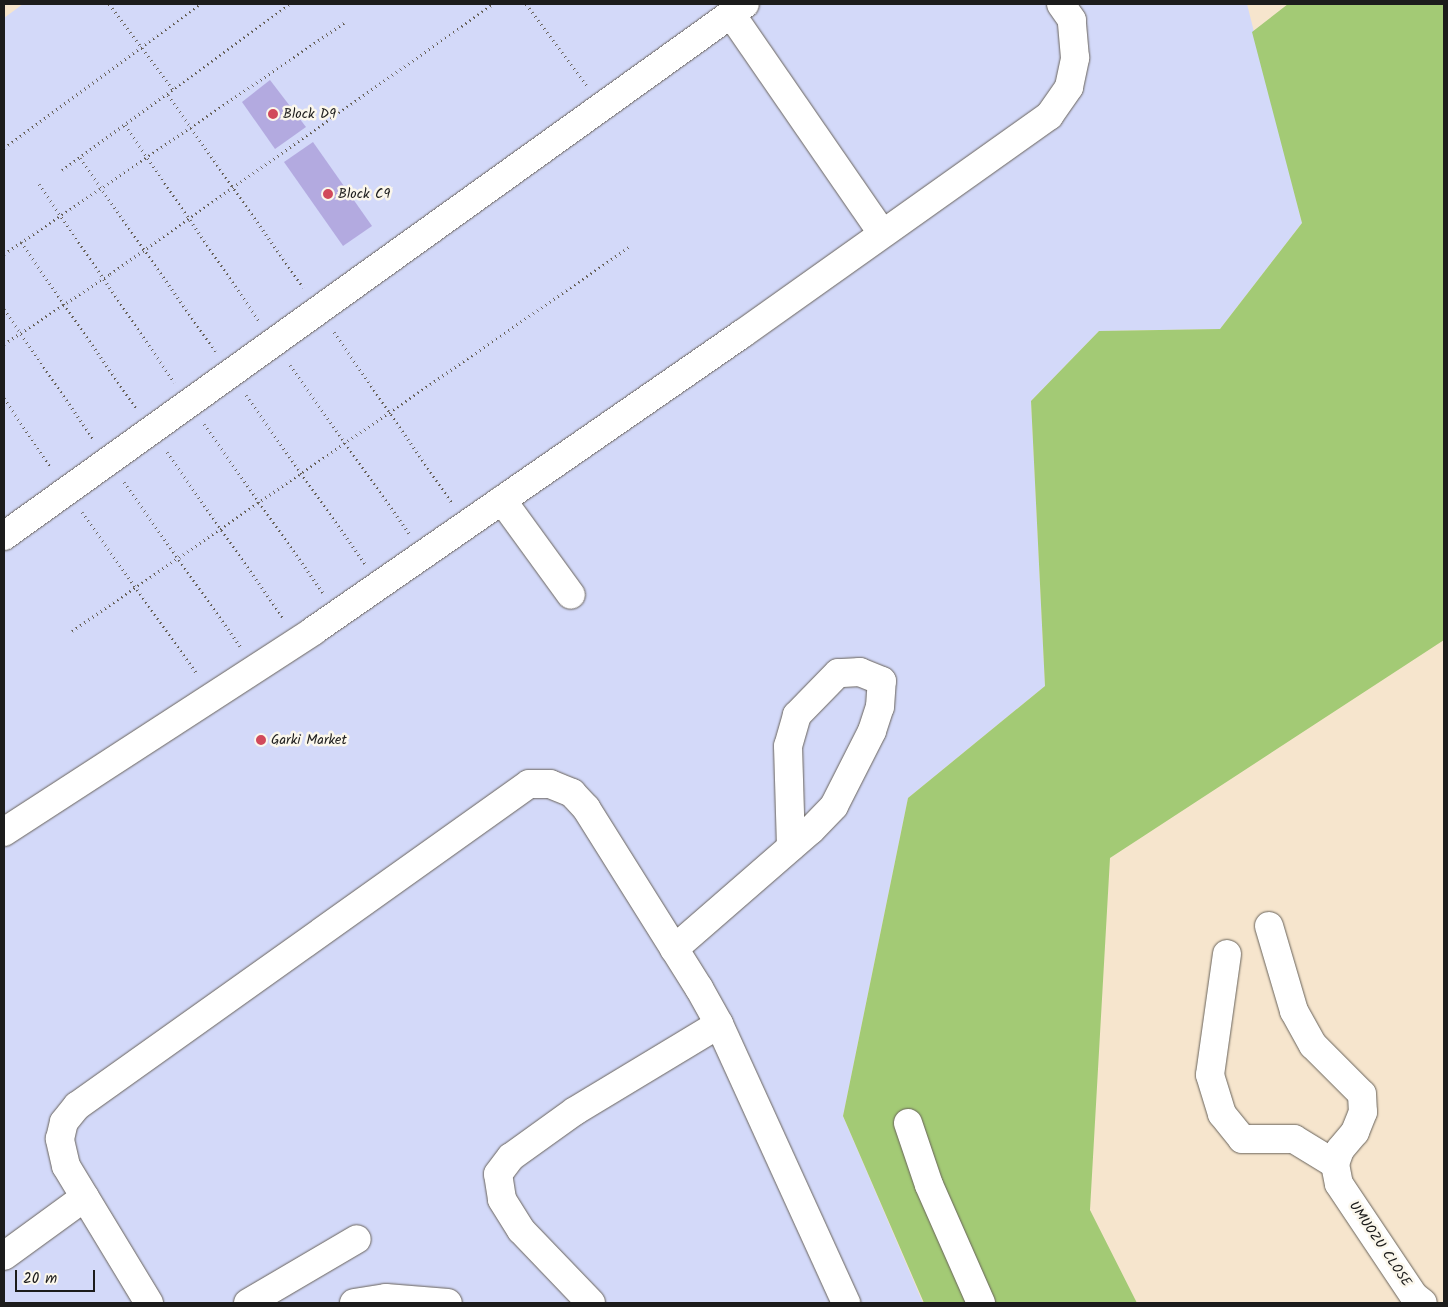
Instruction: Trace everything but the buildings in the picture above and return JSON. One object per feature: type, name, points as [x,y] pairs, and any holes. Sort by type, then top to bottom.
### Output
[{"type":"street","points":[[4,832],[254,669],[502,500],[1049,116],[1069,87],[1075,58],[1072,20],[1061,4]]},
{"type":"street","points":[[4,536],[738,9],[882,233]]},
{"type":"street","points":[[502,500],[571,595]]},
{"type":"street","points":[[674,949],[791,847],[834,806],[852,776],[880,707],[882,681],[860,672],[838,673],[797,715],[788,746],[791,847]]},
{"type":"street","points":[[149,1303],[66,1166],[60,1139],[64,1122],[77,1106],[529,784],[550,784],[572,792],[586,808],[719,1024],[846,1303]]},
{"type":"street","points":[[1228,954],[1210,1075],[1222,1114],[1242,1139],[1294,1139],[1337,1174],[1360,1119],[1362,1094],[1313,1045],[1294,1012],[1269,926]]},
{"type":"street","points":[[591,1303],[521,1230],[502,1199],[498,1174],[511,1156],[575,1111],[719,1024]]},
{"type":"street","points":[[908,1123],[929,1185],[981,1303]]},
{"type":"street","name":"UMUOZU CLOSE","points":[[1337,1174],[1414,1296],[1423,1303]]},
{"type":"street","points":[[4,1256],[85,1197]]},
{"type":"street","points":[[248,1303],[357,1239]]},
{"type":"street","points":[[354,1303],[386,1298],[448,1303]]},
{"type":"path","points":[[109,4],[174,91]]},
{"type":"path","points":[[4,148],[200,4]]},
{"type":"path","points":[[62,170],[174,91],[290,4]]},
{"type":"path","points":[[4,344],[110,274],[493,4]]},
{"type":"path","points":[[526,4],[602,106]]},
{"type":"path","points":[[4,254],[346,22]]},
{"type":"path","points":[[168,95],[191,128]]},
{"type":"path","points":[[125,125],[147,158]]},
{"type":"path","points":[[80,158],[102,187]]},
{"type":"path","points":[[39,184],[60,216]]},
{"type":"path","points":[[72,631],[386,411],[629,247]]},
{"type":"path","points":[[4,309],[254,669]]},
{"type":"path","points":[[4,398],[212,697]]},
{"type":"shaded area","name":"Garki Market","points":[[23,4],[1247,4],[1302,223],[1220,329],[1099,331],[1031,401],[1045,686],[908,798],[843,1116],[923,1303],[4,1303],[4,18]]},
{"type":"green space","points":[[1288,4],[1444,4],[1444,640],[1110,858],[1090,1210],[1137,1303],[924,1303],[843,1116],[908,798],[1045,686],[1031,401],[1099,331],[1220,329],[1302,223],[1252,32]]},
{"type":"place","name":"Block D9","points":[[273,114]]},
{"type":"place","name":"Block C9","points":[[328,194]]},
{"type":"place","name":"Garki Market","points":[[261,740]]}]
